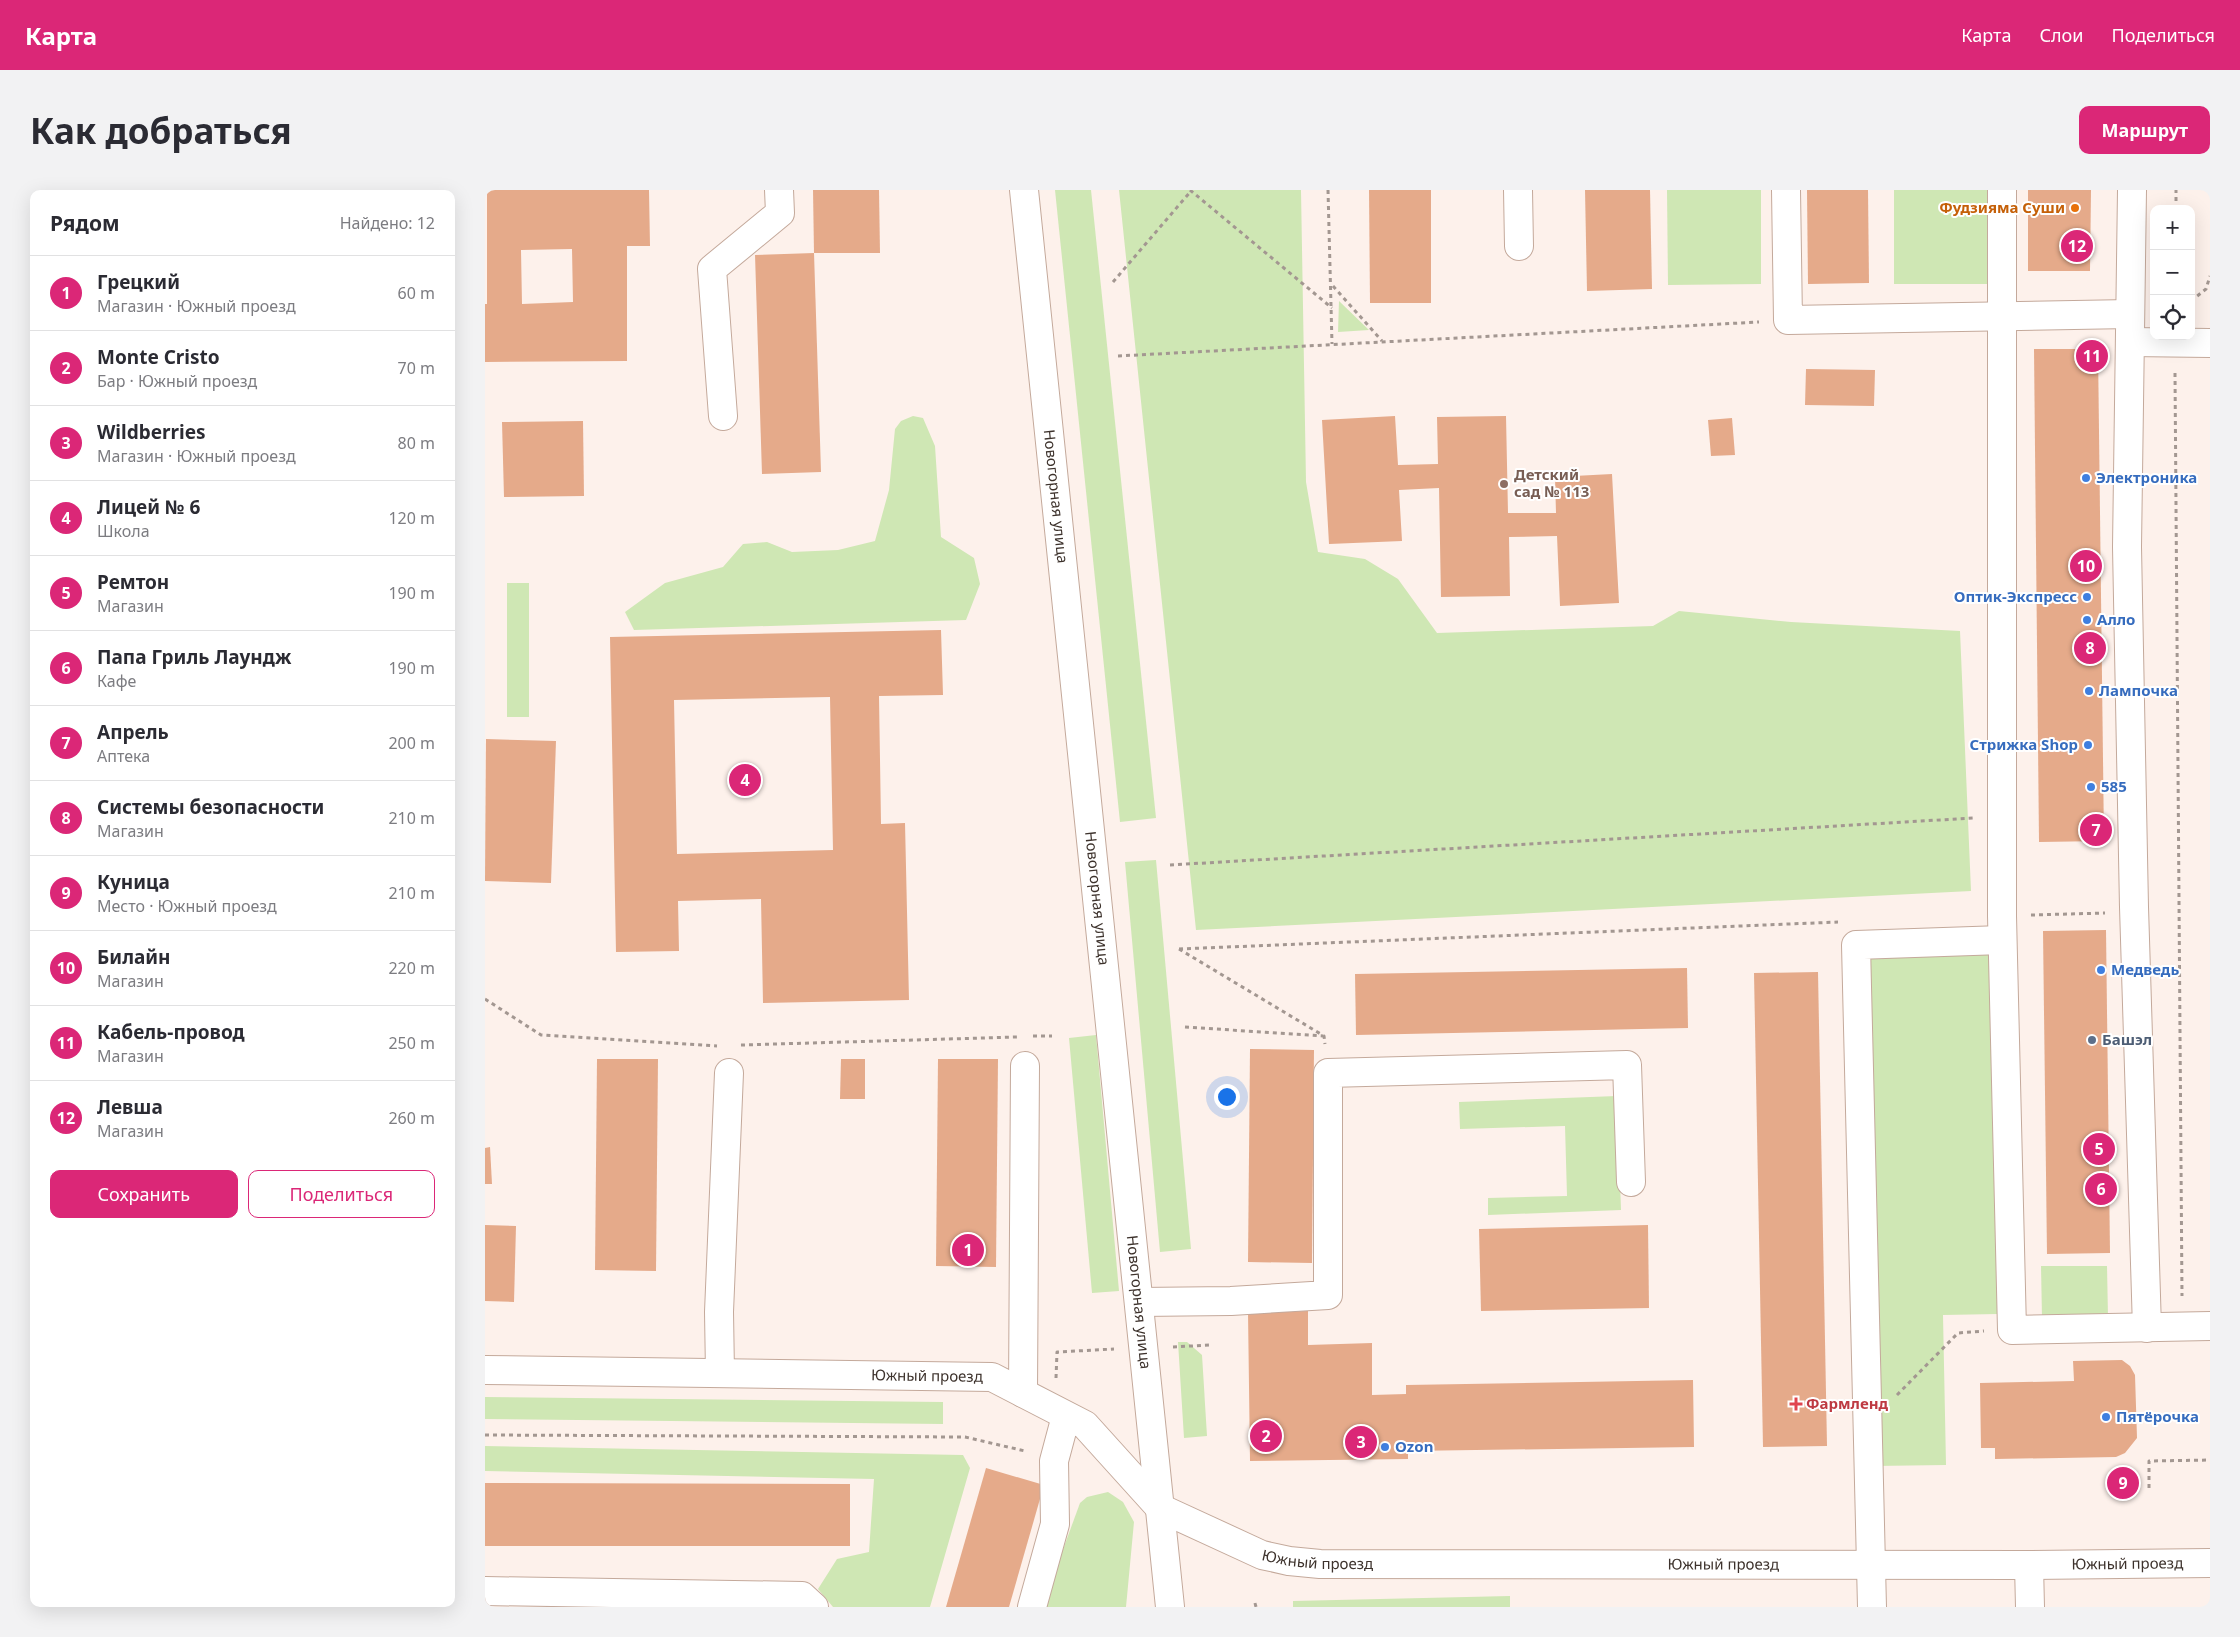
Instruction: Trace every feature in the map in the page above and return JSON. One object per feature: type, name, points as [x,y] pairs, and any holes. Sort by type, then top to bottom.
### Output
[{"type":"street","points":[[723,416],[712,269],[780,212],[779,190]]},
{"type":"street","name":"Новогорная улица","points":[[1024,190],[1170,1607]]},
{"type":"street","points":[[1518,190],[1519,246]]},
{"type":"street","points":[[1786,190],[1787,320],[2130,314]]},
{"type":"street","points":[[2002,190],[2002,928],[2012,1330],[2210,1326]]},
{"type":"street","points":[[2132,190],[2127,547],[2133,907],[2147,1328]]},
{"type":"street","points":[[2130,342],[2210,343]]},
{"type":"street","points":[[1872,1607],[1856,945],[2002,928]]},
{"type":"street","points":[[1139,1302],[1231,1301],[1329,1295],[1328,1073],[1627,1065],[1631,1182]]},
{"type":"street","points":[[1023,1393],[1025,1066]]},
{"type":"street","points":[[720,1373],[719,1312],[729,1073]]},
{"type":"street","name":"Южный проезд","points":[[485,1370],[992,1377],[1085,1425],[1160,1508],[1261,1555],[1289,1561],[1320,1564],[2029,1565],[2210,1563]]},
{"type":"street","points":[[1033,1607],[1055,1524],[1054,1461],[1066,1416]]},
{"type":"street","points":[[2029,1565],[2030,1607]]},
{"type":"street","points":[[485,1591],[802,1596],[814,1607]]},
{"type":"path","points":[[1113,282],[1191,190],[1332,308]]},
{"type":"path","points":[[1328,190],[1332,285],[1332,344]]},
{"type":"path","points":[[2176,190],[2176,205]]},
{"type":"path","points":[[2195,297],[2207,289],[2210,276]]},
{"type":"path","points":[[1332,285],[1382,341]]},
{"type":"path","points":[[1118,356],[1787,320]]},
{"type":"path","points":[[2175,342],[2182,1327]]},
{"type":"path","points":[[1170,865],[2003,816]]},
{"type":"path","points":[[2002,928],[2108,913]]},
{"type":"path","points":[[1324,1036],[1179,949],[1843,922]]},
{"type":"path","points":[[485,999],[541,1035],[723,1045]]},
{"type":"path","points":[[1185,1027],[1324,1036]]},
{"type":"path","points":[[733,1045],[1022,1036]]},
{"type":"path","points":[[1032,1036],[1052,1036]]},
{"type":"path","points":[[1324,1036],[1328,1073]]},
{"type":"path","points":[[1893,1400],[1958,1333],[2012,1330]]},
{"type":"path","points":[[485,1435],[965,1437],[1027,1451]]},
{"type":"path","points":[[2149,1488],[2149,1461],[2210,1460]]},
{"type":"green space","points":[[1055,190],[1091,190],[1156,818],[1120,822]]},
{"type":"green space","points":[[1119,190],[1301,190],[1306,482],[1318,552],[1365,559],[1398,579],[1437,633],[1653,626],[1679,611],[1791,622],[1960,631],[1971,891],[1196,930]]},
{"type":"green space","points":[[1667,190],[1761,190],[1761,284],[1668,285]]},
{"type":"green space","points":[[1894,190],[1988,190],[1987,284],[1894,284]]},
{"type":"green space","points":[[1339,301],[1369,330],[1338,332]]},
{"type":"green space","points":[[913,416],[923,418],[935,446],[941,537],[974,558],[980,584],[966,620],[634,630],[625,612],[665,583],[723,567],[743,544],[767,542],[792,552],[838,550],[875,541],[889,490],[895,429],[901,421]]},
{"type":"green space","points":[[507,583],[529,583],[529,717],[507,717]]},
{"type":"green space","points":[[1156,860],[1191,1249],[1160,1252],[1125,862]]},
{"type":"green space","points":[[1990,951],[1998,1314],[1943,1315],[1946,1465],[1874,1466],[1863,954]]},
{"type":"green space","points":[[1096,1035],[1119,1291],[1092,1293],[1069,1038]]},
{"type":"green space","points":[[1617,1096],[1621,1210],[1488,1215],[1488,1198],[1567,1196],[1565,1126],[1460,1129],[1459,1102]]},
{"type":"green space","points":[[2041,1266],[2107,1266],[2108,1317],[2042,1318]]},
{"type":"green space","points":[[1178,1342],[1187,1342],[1202,1355],[1207,1436],[1184,1438]]},
{"type":"green space","points":[[485,1397],[943,1402],[943,1424],[485,1419]]},
{"type":"green space","points":[[485,1446],[963,1455],[970,1468],[930,1607],[833,1607],[818,1589],[837,1559],[869,1552],[874,1479],[485,1471]]},
{"type":"green space","points":[[1108,1492],[1123,1502],[1134,1522],[1126,1607],[1042,1607],[1080,1503],[1087,1497]]},
{"type":"green space","points":[[1510,1596],[1510,1607],[1293,1607],[1293,1601]]},
{"type":"building","points":[[487,190],[649,190],[650,246],[627,246],[627,361],[485,362],[485,304],[487,304]],"holes":[[[572,249],[573,302],[522,304],[521,250]]]},
{"type":"building","points":[[813,190],[879,190],[880,253],[814,253]]},
{"type":"building","points":[[1369,190],[1431,190],[1431,303],[1370,303]]},
{"type":"building","points":[[1585,190],[1650,190],[1652,289],[1587,291]]},
{"type":"building","points":[[1807,190],[1868,190],[1869,283],[1808,284]]},
{"type":"building","points":[[2028,190],[2091,190],[2090,271],[2028,271]]},
{"type":"building","points":[[814,253],[821,472],[762,474],[755,255]]},
{"type":"building","points":[[2034,349],[2098,349],[2104,841],[2039,842]]},
{"type":"building","points":[[1806,369],[1875,370],[1874,406],[1805,405]]},
{"type":"building","points":[[1395,416],[1398,465],[1438,464],[1437,417],[1506,416],[1508,513],[1556,513],[1555,477],[1612,474],[1619,603],[1560,606],[1557,536],[1509,537],[1510,596],[1441,597],[1439,488],[1399,490],[1402,541],[1329,544],[1322,420]]},
{"type":"building","points":[[1732,418],[1735,455],[1711,456],[1708,420]]},
{"type":"building","points":[[583,421],[584,496],[504,497],[502,422]]},
{"type":"building","points":[[941,630],[943,695],[879,696],[881,824],[905,823],[909,1000],[763,1003],[761,899],[678,901],[679,951],[616,952],[610,637]],"holes":[[[830,697],[833,850],[677,854],[674,700]]]},
{"type":"building","points":[[486,739],[556,741],[551,883],[485,881]]},
{"type":"building","points":[[2106,930],[2110,1253],[2047,1254],[2043,931]]},
{"type":"building","points":[[1687,968],[1688,1028],[1356,1035],[1355,974]]},
{"type":"building","points":[[1818,972],[1827,1446],[1763,1447],[1754,973]]},
{"type":"building","points":[[1250,1049],[1314,1050],[1312,1263],[1248,1262]]},
{"type":"building","points":[[597,1059],[658,1059],[656,1271],[595,1270]]},
{"type":"building","points":[[841,1059],[865,1059],[865,1099],[840,1099]]},
{"type":"building","points":[[938,1059],[998,1059],[996,1267],[936,1266]]},
{"type":"building","points":[[490,1147],[492,1184],[485,1184],[485,1148]]},
{"type":"building","points":[[485,1225],[516,1226],[514,1302],[485,1301]]},
{"type":"building","points":[[1648,1225],[1649,1308],[1481,1311],[1479,1229]]},
{"type":"building","points":[[1308,1311],[1308,1345],[1372,1343],[1372,1395],[1406,1394],[1406,1385],[1693,1380],[1694,1447],[1408,1451],[1408,1459],[1250,1461],[1248,1312]]},
{"type":"building","points":[[2122,1360],[2130,1366],[2135,1375],[2137,1438],[2125,1453],[2116,1457],[1995,1459],[1995,1448],[1981,1448],[1980,1383],[2074,1381],[2073,1361]]},
{"type":"building","points":[[986,1468],[1044,1485],[1009,1607],[946,1607]]},
{"type":"building","points":[[485,1483],[850,1484],[850,1546],[485,1546]]},
{"type":"place","name":"Фудзияма Суши","points":[[2075,208]]},
{"type":"place","name":"Левша","points":[[2077,246]]},
{"type":"place","name":"Кабель-провод","points":[[2092,356]]},
{"type":"place","name":"Электроника","points":[[2086,478]]},
{"type":"place","name":"Детский сад № 113","points":[[1504,484]]},
{"type":"place","name":"Билайн","points":[[2086,566]]},
{"type":"place","name":"Оптик-Экспресс","points":[[2087,597]]},
{"type":"place","name":"Алло","points":[[2087,620]]},
{"type":"place","name":"Системы безопасности","points":[[2090,648]]},
{"type":"place","name":"Лампочка","points":[[2089,691]]},
{"type":"place","name":"Стрижка Shop","points":[[2088,745]]},
{"type":"place","name":"Лицей № 6","points":[[745,780]]},
{"type":"place","name":"585","points":[[2091,787]]},
{"type":"place","name":"Апрель","points":[[2096,830]]},
{"type":"place","name":"Медведь","points":[[2101,970]]},
{"type":"place","name":"Башэл","points":[[2092,1040]]},
{"type":"place","name":"Ремтон","points":[[2099,1149]]},
{"type":"place","name":"Папа Гриль Лаундж","points":[[2101,1189]]},
{"type":"place","name":"Грецкий","points":[[968,1250]]},
{"type":"place","name":"Фармленд","points":[[1796,1404]]},
{"type":"place","name":"Пятёрочка","points":[[2106,1417]]},
{"type":"place","name":"Monte Cristo","points":[[1266,1436]]},
{"type":"place","name":"Wildberries","points":[[1361,1442]]},
{"type":"place","name":"Ozon","points":[[1385,1447]]},
{"type":"place","name":"Куница","points":[[2123,1483]]}]
